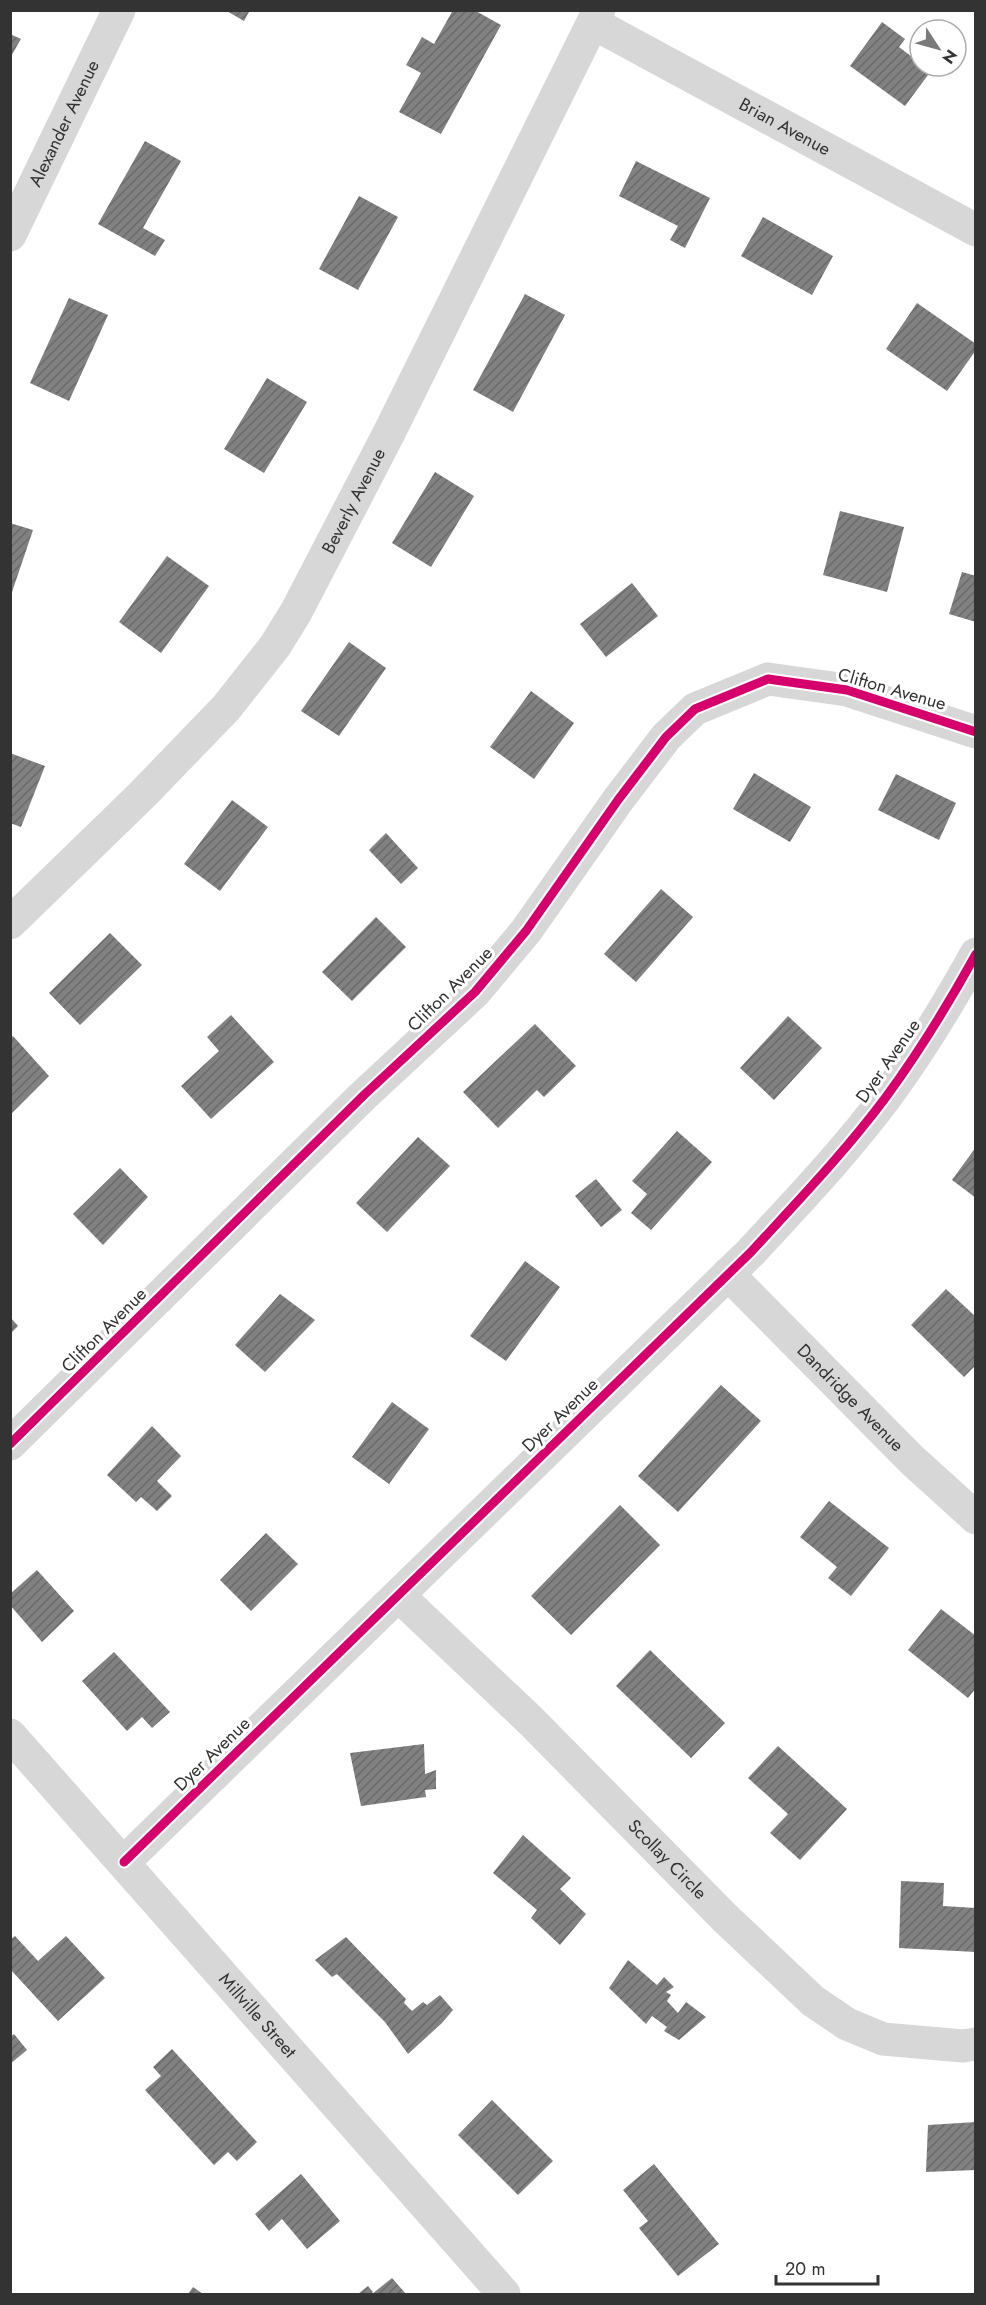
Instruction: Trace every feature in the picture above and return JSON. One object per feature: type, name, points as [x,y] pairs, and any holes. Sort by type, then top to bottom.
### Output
[{"type":"street","name":"Alexander Avenue","points":[[10,235],[119,10]]},
{"type":"street","name":"Brian Avenue","points":[[596,17],[975,230]]},
{"type":"street","name":"Beverly Avenue","points":[[10,923],[142,795],[226,708],[275,646],[296,612],[388,435],[596,17]]},
{"type":"street","name":"Clifton Avenue","points":[[10,1444],[364,1095],[475,992],[526,931],[618,800],[666,737],[695,709],[768,679],[847,690],[975,732]]},
{"type":"street","name":"Dyer Avenue","points":[[124,1862],[728,1274],[806,1192],[886,1097],[952,996],[975,954]]},
{"type":"street","name":"Dandridge Avenue","points":[[728,1274],[912,1460],[975,1518]]},
{"type":"street","name":"Scollay Circle","points":[[399,1596],[531,1721],[725,1918],[813,2001],[847,2024],[883,2039],[963,2046],[975,2044]]},
{"type":"street","name":"Millville Street","points":[[10,1736],[124,1862],[504,2295]]},
{"type":"building","points":[[225,10],[250,10],[244,21]]},
{"type":"building","points":[[453,10],[474,10],[501,25],[441,134],[399,112],[421,73],[406,65],[422,37],[434,44]]},
{"type":"building","points":[[882,22],[905,39],[899,47],[908,54],[908,78],[926,78],[905,106],[850,66]]},
{"type":"building","points":[[10,34],[21,39],[10,58]]},
{"type":"building","points":[[145,141],[181,161],[143,228],[165,240],[155,256],[98,224]]},
{"type":"building","points":[[636,161],[710,198],[685,248],[670,240],[678,226],[619,196]]},
{"type":"building","points":[[359,196],[398,217],[358,290],[319,269]]},
{"type":"building","points":[[763,217],[833,256],[812,295],[741,256]]},
{"type":"building","points":[[525,294],[565,315],[513,412],[473,390]]},
{"type":"building","points":[[69,298],[108,315],[69,401],[30,383]]},
{"type":"building","points":[[917,303],[976,344],[976,350],[947,391],[886,349]]},
{"type":"building","points":[[267,378],[307,402],[264,473],[224,449]]},
{"type":"building","points":[[435,472],[474,496],[431,567],[392,543]]},
{"type":"building","points":[[840,511],[904,527],[887,592],[823,575]]},
{"type":"building","points":[[10,523],[33,530],[11,595],[10,595]]},
{"type":"building","points":[[167,556],[209,586],[161,653],[119,622]]},
{"type":"building","points":[[962,572],[976,576],[976,622],[949,614]]},
{"type":"building","points":[[632,583],[658,616],[606,657],[580,624]]},
{"type":"building","points":[[349,642],[386,668],[339,736],[301,711]]},
{"type":"building","points":[[531,691],[574,723],[534,779],[490,747]]},
{"type":"building","points":[[10,753],[45,766],[21,827],[10,823]]},
{"type":"building","points":[[754,773],[811,807],[790,842],[733,809]]},
{"type":"building","points":[[896,774],[956,803],[939,840],[878,810]]},
{"type":"building","points":[[232,800],[268,827],[220,891],[184,864]]},
{"type":"building","points":[[386,833],[418,868],[401,884],[369,850]]},
{"type":"building","points":[[661,889],[693,917],[636,982],[604,954]]},
{"type":"building","points":[[376,917],[406,947],[352,1001],[322,972]]},
{"type":"building","points":[[110,933],[142,965],[80,1025],[49,993]]},
{"type":"building","points":[[231,1015],[274,1062],[211,1119],[181,1086],[219,1051],[207,1037]]},
{"type":"building","points":[[788,1016],[822,1048],[774,1100],[740,1068]]},
{"type":"building","points":[[535,1024],[576,1066],[544,1097],[537,1090],[498,1128],[463,1092]]},
{"type":"building","points":[[13,1036],[49,1076],[10,1115],[10,1039]]},
{"type":"building","points":[[677,1131],[712,1162],[651,1230],[631,1213],[647,1194],[632,1181]]},
{"type":"building","points":[[418,1137],[450,1166],[387,1232],[356,1203]]},
{"type":"building","points":[[976,1147],[976,1198],[952,1180]]},
{"type":"building","points":[[120,1168],[148,1197],[103,1245],[73,1214]]},
{"type":"building","points":[[596,1179],[622,1210],[601,1227],[575,1196]]},
{"type":"building","points":[[525,1261],[560,1287],[506,1361],[470,1336]]},
{"type":"building","points":[[946,1289],[976,1317],[976,1365],[964,1377],[911,1325]]},
{"type":"building","points":[[280,1294],[315,1320],[265,1372],[235,1345]]},
{"type":"building","points":[[10,1317],[18,1326],[10,1334]]},
{"type":"building","points":[[721,1385],[761,1421],[678,1512],[638,1476]]},
{"type":"building","points":[[392,1402],[429,1429],[389,1484],[352,1457]]},
{"type":"building","points":[[152,1426],[181,1456],[157,1481],[172,1496],[157,1511],[141,1497],[136,1502],[107,1475]]},
{"type":"building","points":[[829,1501],[889,1548],[851,1596],[828,1578],[837,1567],[800,1537]]},
{"type":"building","points":[[620,1505],[660,1545],[571,1635],[531,1596]]},
{"type":"building","points":[[266,1533],[298,1564],[251,1611],[220,1580]]},
{"type":"building","points":[[37,1570],[74,1611],[42,1642],[10,1605],[10,1594]]},
{"type":"building","points":[[941,1609],[976,1636],[976,1688],[968,1698],[908,1650]]},
{"type":"building","points":[[650,1650],[725,1723],[691,1758],[616,1686]]},
{"type":"building","points":[[114,1652],[170,1712],[152,1728],[142,1717],[127,1731],[82,1681]]},
{"type":"building","points":[[424,1744],[425,1774],[436,1770],[436,1789],[425,1790],[426,1797],[361,1806],[350,1753]]},
{"type":"building","points":[[778,1746],[847,1809],[800,1860],[770,1833],[788,1814],[748,1778]]},
{"type":"building","points":[[523,1835],[571,1878],[560,1889],[586,1914],[560,1945],[531,1918],[537,1910],[493,1873]]},
{"type":"building","points":[[901,1881],[944,1883],[943,1906],[976,1908],[976,1952],[899,1948]]},
{"type":"building","points":[[15,1936],[38,1961],[66,1936],[105,1978],[58,2021],[10,1969],[10,1940]]},
{"type":"building","points":[[346,1937],[406,1999],[404,2003],[412,2011],[423,2002],[427,2005],[440,1995],[453,2010],[408,2054],[385,2022],[337,1974],[332,1977],[315,1960]]},
{"type":"building","points":[[628,1960],[657,1985],[664,1977],[674,1987],[666,1992],[671,1995],[667,2001],[678,2013],[686,2002],[706,2017],[679,2040],[664,2031],[667,2027],[652,2016],[646,2024],[609,1988]]},
{"type":"building","points":[[14,2034],[27,2050],[10,2064],[10,2037]]},
{"type":"building","points":[[172,2049],[257,2142],[237,2161],[228,2152],[214,2165],[145,2090],[161,2076],[153,2067]]},
{"type":"building","points":[[492,2100],[553,2161],[518,2195],[458,2135]]},
{"type":"building","points":[[976,2122],[976,2170],[926,2172],[928,2125]]},
{"type":"building","points":[[654,2164],[719,2244],[678,2276],[639,2228],[648,2221],[623,2190]]},
{"type":"building","points":[[301,2174],[340,2221],[307,2249],[282,2219],[269,2231],[255,2214]]},
{"type":"building","points":[[392,2278],[406,2294],[372,2294]]},
{"type":"building","points":[[368,2286],[373,2292],[358,2294]]},
{"type":"building","points":[[193,2287],[203,2294],[188,2294]]},
{"type":"cycle path","points":[[10,1444],[364,1095],[475,992],[526,931],[618,800],[666,737],[695,709],[768,679],[847,690],[976,732]]},
{"type":"cycle path","points":[[124,1862],[751,1252],[837,1157],[886,1097],[933,1027],[976,954]]}]
